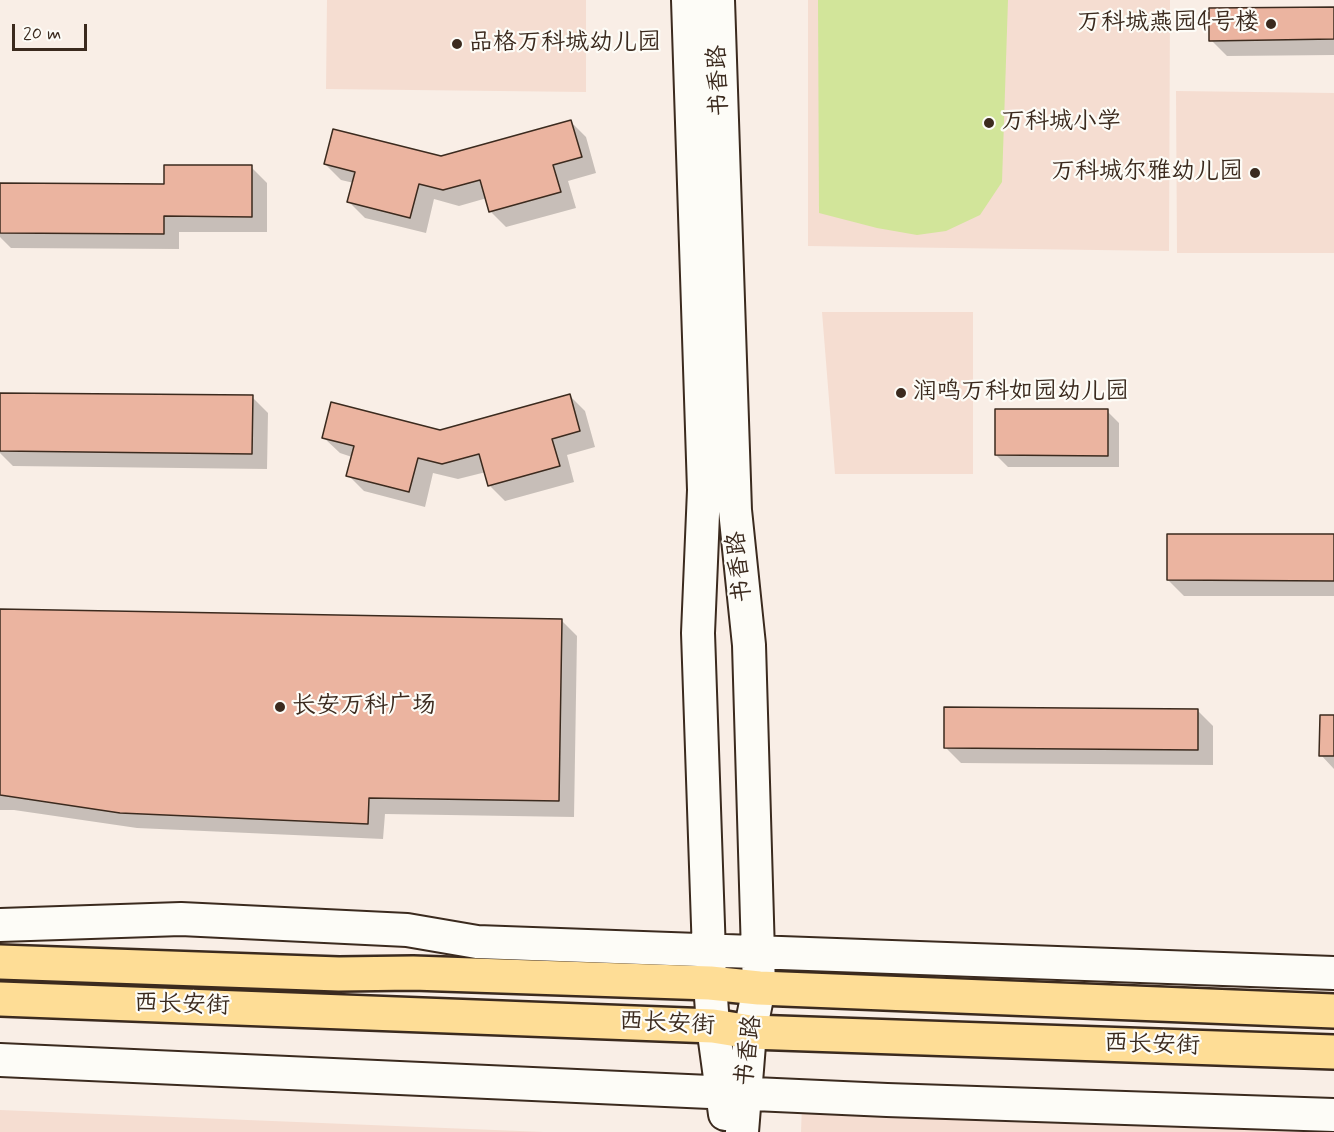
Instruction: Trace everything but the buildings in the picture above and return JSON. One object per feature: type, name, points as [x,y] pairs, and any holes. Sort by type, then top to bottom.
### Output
[{"type":"main road","name":"书香路","points":[[688,0],[704,490],[698,633],[709,967],[713,1026],[734,1094],[742,1132]]},
{"type":"main road","name":"书香路","points":[[718,0],[735,510],[749,645],[759,988],[727,1132]]},
{"type":"main road","points":[[0,925],[181,919],[407,930],[477,942],[709,967],[758,952],[1334,973]]},
{"type":"main road","name":"西长安街","points":[[0,962],[339,974],[709,967],[759,988],[1334,1011]]},
{"type":"main road","name":"西长安街","points":[[0,999],[713,1026],[750,1032],[1334,1052]]},
{"type":"main road","points":[[0,1060],[734,1094],[1334,1115]]},
{"type":"shaded area","name":"品格万科城幼儿园","points":[[327,0],[586,0],[586,92],[326,89]]},
{"type":"shaded area","name":"万科城小学","points":[[808,0],[1170,0],[1169,251],[808,246]]},
{"type":"shaded area","name":"万科城尔雅幼儿园","points":[[1176,91],[1334,93],[1334,253],[1177,253]]},
{"type":"shaded area","name":"润鸣万科如园幼儿园","points":[[822,312],[973,312],[973,474],[835,474]]},
{"type":"shaded area","points":[[802,1105],[1334,1128],[1334,1132],[801,1132]]},
{"type":"shaded area","points":[[0,1110],[544,1132],[0,1132]]},
{"type":"green space","points":[[818,0],[1008,0],[1002,182],[980,215],[946,231],[917,235],[877,228],[819,213]]},
{"type":"place","name":"万科城燕园4号楼","points":[[1271,24]]},
{"type":"place","name":"品格万科城幼儿园","points":[[457,44]]},
{"type":"place","name":"万科城小学","points":[[989,123]]},
{"type":"place","name":"万科城尔雅幼儿园","points":[[1255,173]]},
{"type":"place","name":"润鸣万科如园幼儿园","points":[[901,393]]},
{"type":"place","name":"长安万科广场","points":[[280,707]]}]
